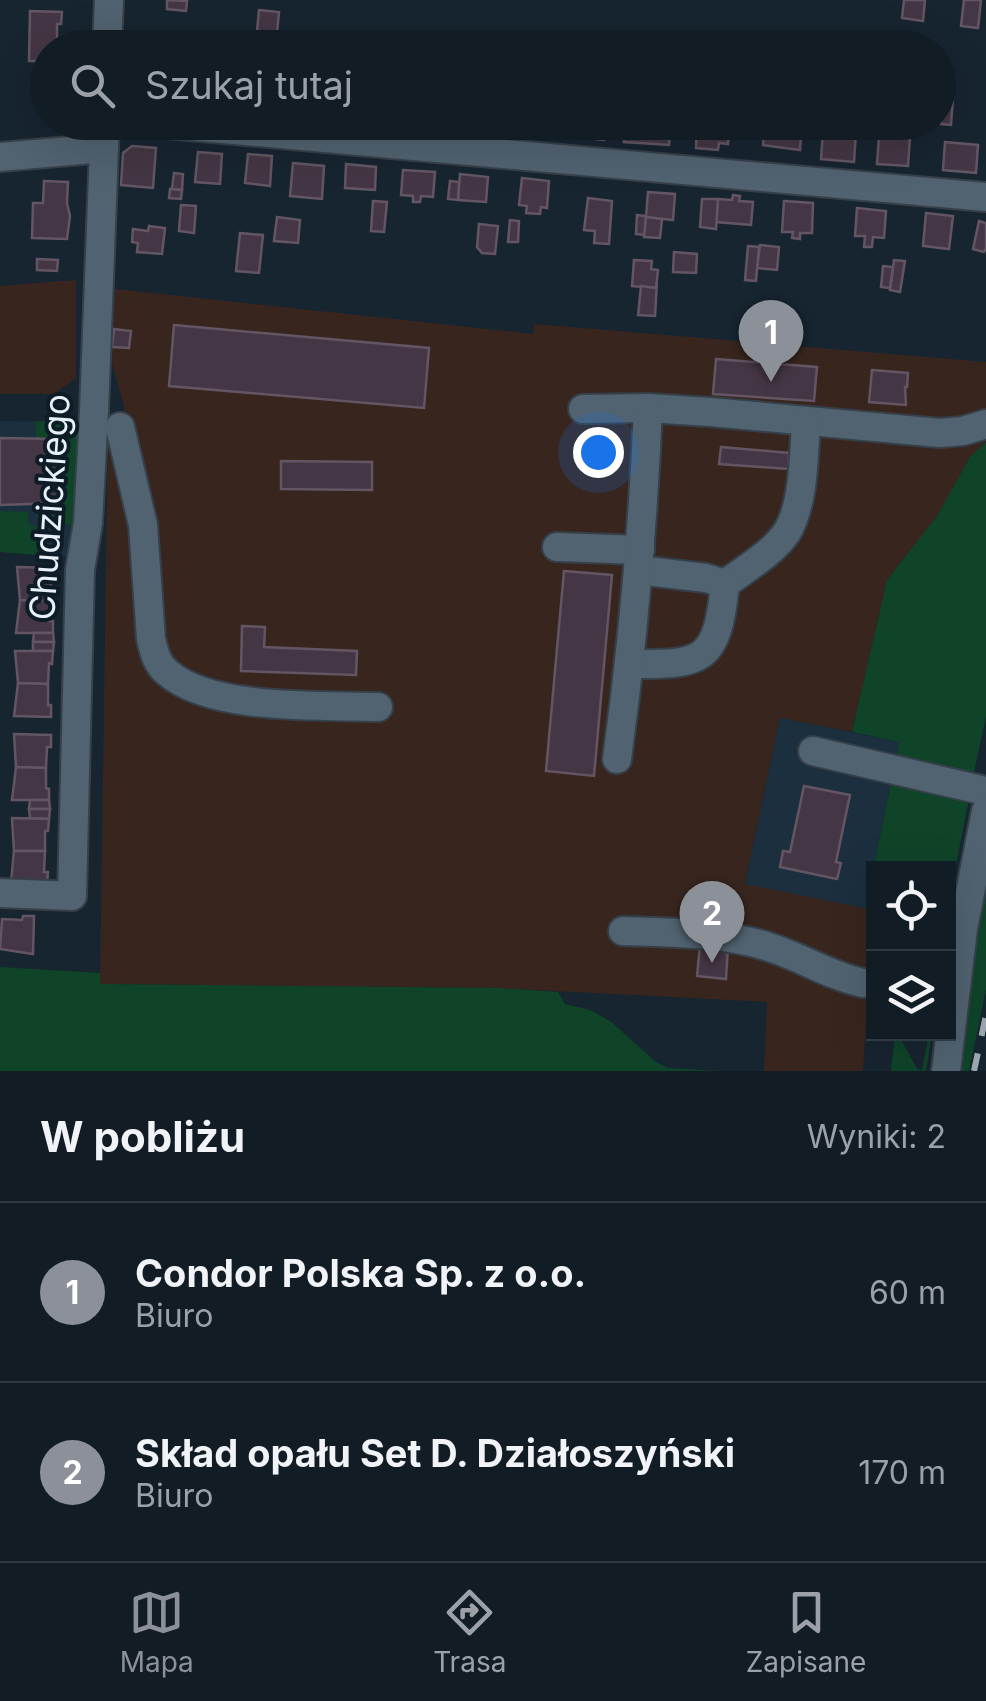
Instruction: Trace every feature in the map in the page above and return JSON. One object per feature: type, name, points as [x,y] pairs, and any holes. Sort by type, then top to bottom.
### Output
[{"type":"street","points":[[107,30],[108,0]]},
{"type":"street","points":[[0,157],[81,140]]},
{"type":"street","name":"Chudzickiego","points":[[0,893],[72,896],[80,570],[88,523],[105,140]]},
{"type":"street","points":[[346,140],[986,197]]},
{"type":"street","points":[[583,409],[648,408],[940,434],[986,424]]},
{"type":"street","points":[[616,759],[639,560],[648,408]]},
{"type":"street","points":[[629,664],[675,664],[706,651],[718,631],[725,584],[782,538],[790,525],[803,471],[806,422]]},
{"type":"street","points":[[120,428],[142,526],[151,640],[160,665],[169,675],[232,699],[378,707]]},
{"type":"street","points":[[557,547],[639,560],[725,584]]},
{"type":"street","points":[[813,752],[986,790]]},
{"type":"street","points":[[946,1071],[963,929],[986,810]]},
{"type":"street","points":[[623,931],[694,933],[746,940],[863,983]]},
{"type":"shaded area","points":[[76,280],[76,378],[54,394],[0,394],[0,286]]},
{"type":"shaded area","points":[[115,289],[533,334],[534,324],[986,362],[986,442],[970,457],[937,516],[887,580],[852,732],[780,718],[745,883],[866,909],[863,1071],[764,1071],[767,1002],[499,988],[100,984],[108,426],[130,428],[110,356]]},
{"type":"shaded area","points":[[0,421],[64,422],[79,437],[75,557],[0,552]]},
{"type":"shaded area","points":[[780,718],[899,742],[875,861],[866,861],[865,908],[745,884]]},
{"type":"green space","points":[[36,421],[64,422],[79,437],[77,525],[36,517],[36,510],[62,510],[67,452],[63,438],[36,437]]},
{"type":"green space","points":[[986,442],[986,716],[973,777],[896,760],[899,742],[852,732],[887,580],[937,516],[970,457]]},
{"type":"green space","points":[[0,511],[28,512],[28,523],[38,527],[38,555],[0,552]]},
{"type":"green space","points":[[892,778],[969,798],[956,865],[956,861],[875,861]]},
{"type":"green space","points":[[986,859],[986,989],[969,1071],[956,1071]]},
{"type":"green space","points":[[0,967],[100,973],[100,984],[558,992],[565,1004],[590,1010],[610,1021],[668,1068],[717,1071],[0,1071]]},
{"type":"green space","points":[[894,1041],[902,1041],[917,1069],[922,1070],[928,1041],[931,1041],[926,1071],[891,1071]]},
{"type":"building","points":[[167,0],[187,1],[186,11],[167,9]]},
{"type":"building","points":[[904,0],[925,0],[923,21],[902,18]]},
{"type":"building","points":[[964,0],[981,0],[978,28],[961,26]]},
{"type":"building","points":[[259,10],[279,12],[277,30],[257,30]]},
{"type":"building","points":[[30,11],[62,12],[57,30],[30,30],[29,61]]},
{"type":"building","points":[[624,140],[669,140],[669,145]]},
{"type":"building","points":[[696,140],[729,140],[728,144],[719,143],[718,150],[696,148]]},
{"type":"building","points":[[763,140],[801,140],[800,150],[763,145]]},
{"type":"building","points":[[822,140],[856,140],[854,162],[821,159]]},
{"type":"building","points":[[879,140],[910,140],[908,166],[877,164]]},
{"type":"building","points":[[945,142],[978,145],[976,173],[943,170]]},
{"type":"building","points":[[132,146],[156,148],[153,188],[121,185],[123,153]]},
{"type":"building","points":[[198,152],[222,154],[220,184],[195,182]]},
{"type":"building","points":[[248,154],[272,156],[270,186],[245,183]]},
{"type":"building","points":[[293,163],[324,166],[322,199],[290,196]]},
{"type":"building","points":[[346,164],[376,167],[375,190],[345,188]]},
{"type":"building","points":[[403,170],[435,172],[433,197],[421,196],[420,202],[413,202],[413,196],[401,195]]},
{"type":"building","points":[[174,173],[183,174],[182,190],[172,189]]},
{"type":"building","points":[[460,174],[488,177],[486,202],[458,200]]},
{"type":"building","points":[[522,178],[549,181],[547,208],[541,207],[540,214],[526,213],[527,206],[519,205]]},
{"type":"building","points":[[44,181],[68,182],[67,239],[32,238],[33,203],[43,203]]},
{"type":"building","points":[[450,181],[459,182],[458,200],[448,199]]},
{"type":"building","points":[[170,189],[182,190],[181,199],[169,198]]},
{"type":"building","points":[[648,192],[675,194],[673,220],[646,217]]},
{"type":"building","points":[[733,195],[740,196],[739,201],[753,202],[751,225],[716,222],[718,199],[732,200]]},
{"type":"building","points":[[588,198],[612,201],[609,244],[594,243],[595,231],[584,230]]},
{"type":"building","points":[[702,199],[718,199],[716,229],[700,227]]},
{"type":"building","points":[[373,201],[387,202],[384,232],[371,231]]},
{"type":"building","points":[[784,201],[813,203],[812,233],[800,233],[800,239],[792,238],[793,232],[782,232]]},
{"type":"building","points":[[181,205],[196,206],[194,233],[179,231]]},
{"type":"building","points":[[857,208],[886,211],[884,238],[873,237],[872,247],[864,247],[865,236],[855,236]]},
{"type":"building","points":[[926,213],[953,216],[949,249],[923,246]]},
{"type":"building","points":[[637,215],[646,216],[645,235],[636,234]]},
{"type":"building","points":[[277,217],[300,220],[298,243],[274,241]]},
{"type":"building","points":[[646,217],[662,219],[660,238],[644,237]]},
{"type":"building","points":[[510,220],[519,221],[518,242],[508,242]]},
{"type":"building","points":[[979,221],[986,223],[984,252],[973,249]]},
{"type":"building","points":[[479,224],[498,226],[495,254],[482,253],[477,247]]},
{"type":"building","points":[[149,226],[165,228],[162,254],[137,252],[138,243],[132,242],[133,229],[148,231]]},
{"type":"building","points":[[240,233],[263,235],[259,273],[236,271]]},
{"type":"building","points":[[760,245],[779,247],[777,270],[757,268]]},
{"type":"building","points":[[748,246],[759,247],[756,281],[745,280]]},
{"type":"building","points":[[674,252],[697,254],[696,273],[673,272]]},
{"type":"building","points":[[37,259],[58,260],[57,271],[37,270]]},
{"type":"building","points":[[634,260],[652,261],[651,269],[658,270],[656,288],[632,286]]},
{"type":"building","points":[[894,260],[905,261],[900,292],[890,290]]},
{"type":"building","points":[[883,266],[893,267],[890,288],[881,287]]},
{"type":"building","points":[[657,282],[655,316],[638,315],[641,286],[656,288]]},
{"type":"building","points":[[174,325],[429,348],[424,408],[169,386]]},
{"type":"building","points":[[114,329],[131,331],[129,348],[112,347]]},
{"type":"building","points":[[716,359],[817,367],[814,401],[713,394]]},
{"type":"building","points":[[872,370],[908,373],[906,405],[869,402]]},
{"type":"building","points":[[0,438],[61,439],[59,503],[0,505]]},
{"type":"building","points":[[721,447],[789,453],[788,469],[719,464]]},
{"type":"building","points":[[281,461],[372,462],[372,490],[281,489]]},
{"type":"building","points":[[17,567],[54,568],[50,601],[20,600]]},
{"type":"building","points":[[564,571],[612,575],[594,776],[546,771]]},
{"type":"building","points":[[20,600],[50,601],[53,633],[16,633]]},
{"type":"building","points":[[242,626],[265,627],[264,647],[357,651],[356,675],[241,671]]},
{"type":"building","points":[[34,633],[53,633],[54,642],[33,642]]},
{"type":"building","points":[[33,642],[54,642],[53,651],[33,651]]},
{"type":"building","points":[[15,651],[53,651],[48,684],[18,683]]},
{"type":"building","points":[[18,683],[48,684],[51,717],[14,716]]},
{"type":"building","points":[[14,734],[51,735],[46,768],[16,767]]},
{"type":"building","points":[[16,767],[46,768],[49,800],[12,800]]},
{"type":"building","points":[[804,786],[850,795],[836,862],[841,863],[837,879],[780,867],[783,851],[790,852]]},
{"type":"building","points":[[30,800],[49,800],[50,809],[29,809]]},
{"type":"building","points":[[29,809],[50,809],[49,819],[30,818]]},
{"type":"building","points":[[12,818],[49,819],[45,851],[14,851]]},
{"type":"building","points":[[14,851],[45,851],[47,884],[11,882]]},
{"type":"building","points":[[23,916],[34,916],[33,954],[0,949],[2,919],[22,920]]},
{"type":"building","points":[[700,945],[728,947],[726,979],[697,976]]},
{"type":"railway","points":[[974,1071],[986,1015]]},
{"type":"place","name":"Condor Polska Sp. z o.o.","points":[[771,382]]},
{"type":"place","name":"Skład opału Set D. Działoszyński","points":[[712,963]]}]
